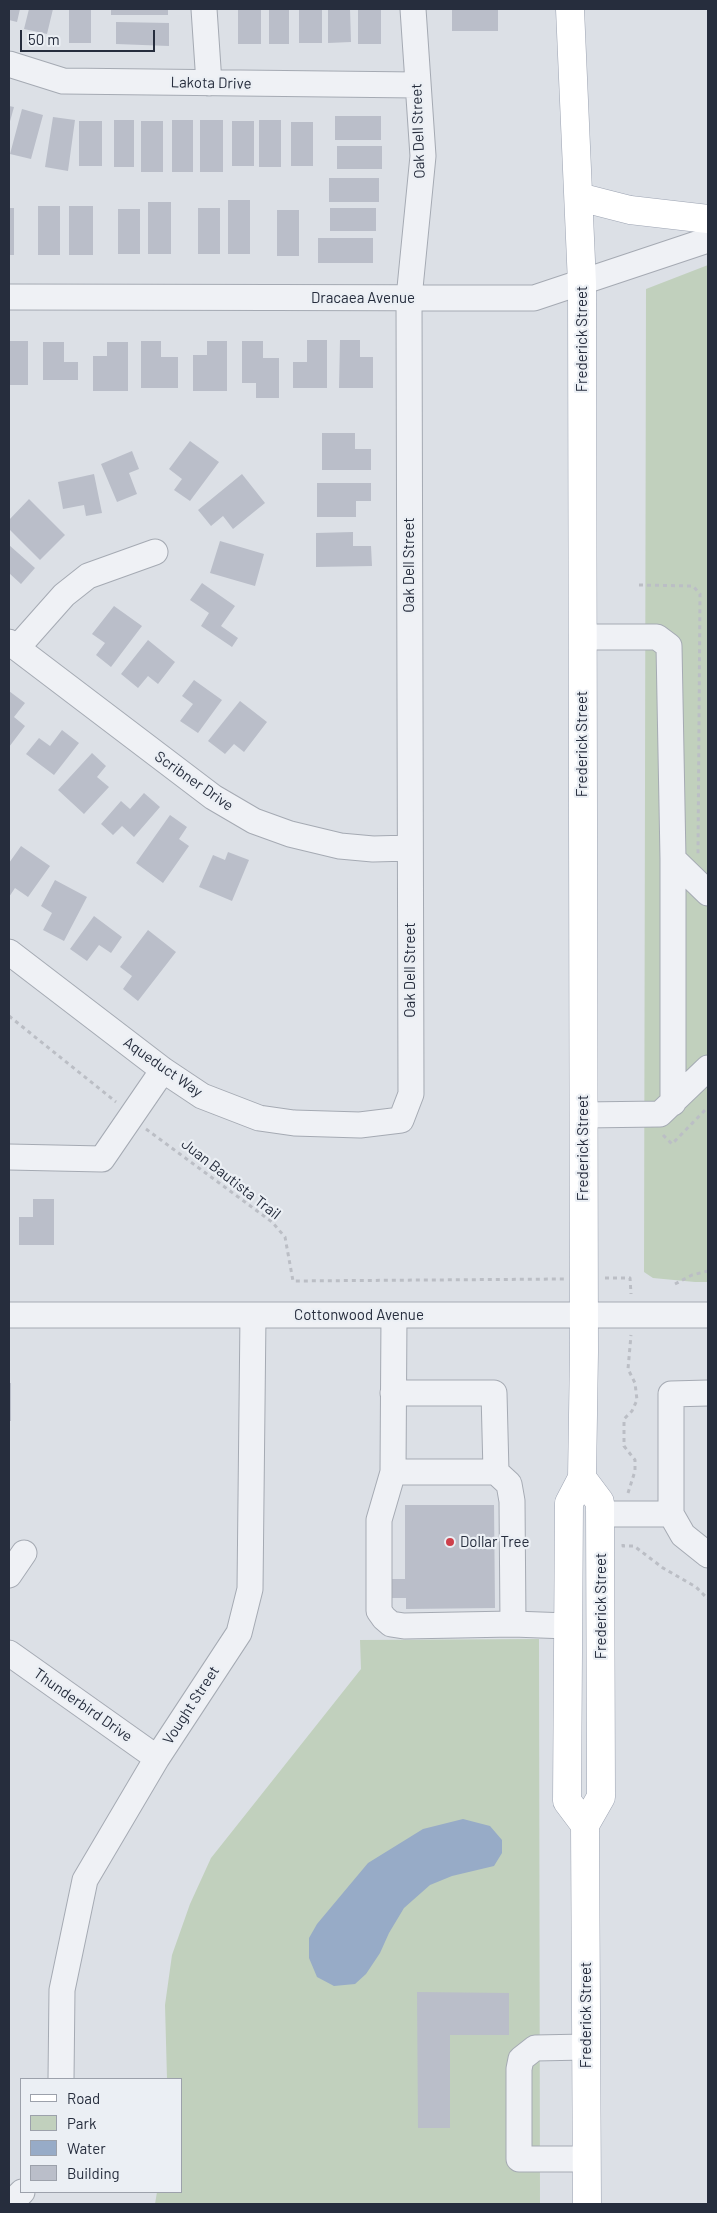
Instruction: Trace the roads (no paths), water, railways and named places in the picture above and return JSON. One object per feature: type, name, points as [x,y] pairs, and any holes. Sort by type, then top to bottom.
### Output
[{"type":"main road","name":"Frederick Street","points":[[570,9],[580,197],[582,284],[583,1315],[582,1478],[570,1503],[567,1801],[586,1825]]},
{"type":"main road","points":[[580,197],[630,210],[708,219]]},
{"type":"main road","name":"Frederick Street","points":[[582,1478],[600,1502],[613,1514],[601,1740],[602,1798],[586,1825],[586,2204]]},
{"type":"main road","points":[[568,1626],[581,1634],[586,1651],[588,1718],[601,1740]]},
{"type":"street","points":[[204,9],[208,83]]},
{"type":"street","name":"Oak Dell Street","points":[[401,1120],[411,1094],[409,298],[423,156],[412,9]]},
{"type":"street","name":"Lakota Drive","points":[[9,64],[63,81],[417,85]]},
{"type":"street","name":"Dracaea Avenue","points":[[9,297],[534,298],[582,284],[708,240]]},
{"type":"street","points":[[13,645],[64,595],[88,576],[155,552]]},
{"type":"street","points":[[582,637],[657,637],[669,646],[673,1103]]},
{"type":"street","name":"Scribner Drive","points":[[13,645],[212,797],[254,821],[290,834],[340,846],[373,849],[410,848]]},
{"type":"street","points":[[672,858],[708,893]]},
{"type":"street","name":"Aqueduct Way","points":[[9,952],[163,1070],[202,1096],[259,1118],[294,1123],[360,1125],[401,1120]]},
{"type":"street","points":[[583,1115],[660,1114],[708,1068]]},
{"type":"street","points":[[9,1157],[102,1160],[163,1070]]},
{"type":"street","name":"Cottonwood Avenue","points":[[9,1315],[708,1315]]},
{"type":"street","name":"Vought Street","points":[[61,2078],[62,1990],[85,1880],[157,1758],[239,1633],[250,1589],[253,1315]]},
{"type":"street","points":[[394,1315],[393,1472],[379,1520],[379,1611],[391,1624],[404,1626],[513,1624],[568,1626]]},
{"type":"street","points":[[393,1393],[494,1393],[496,1472]]},
{"type":"street","points":[[708,1393],[671,1394],[670,1514],[683,1536],[708,1554]]},
{"type":"street","points":[[393,1472],[496,1472],[509,1484],[511,1494],[513,1624]]},
{"type":"street","points":[[613,1514],[670,1514]]},
{"type":"street","points":[[9,1575],[24,1553]]},
{"type":"street","name":"Thunderbird Drive","points":[[9,1653],[157,1758]]},
{"type":"street","points":[[586,2046],[536,2048],[521,2059],[519,2069],[519,2159],[586,2159]]},
{"type":"street","points":[[10,2204],[21,2193]]},
{"type":"water","points":[[463,1819],[490,1826],[502,1840],[502,1853],[494,1866],[452,1876],[430,1885],[404,1908],[380,1953],[366,1974],[355,1984],[334,1986],[317,1977],[309,1958],[309,1938],[317,1924],[368,1863],[423,1829]]},
{"type":"place","name":"Dollar Tree","points":[[450,1542]]}]
